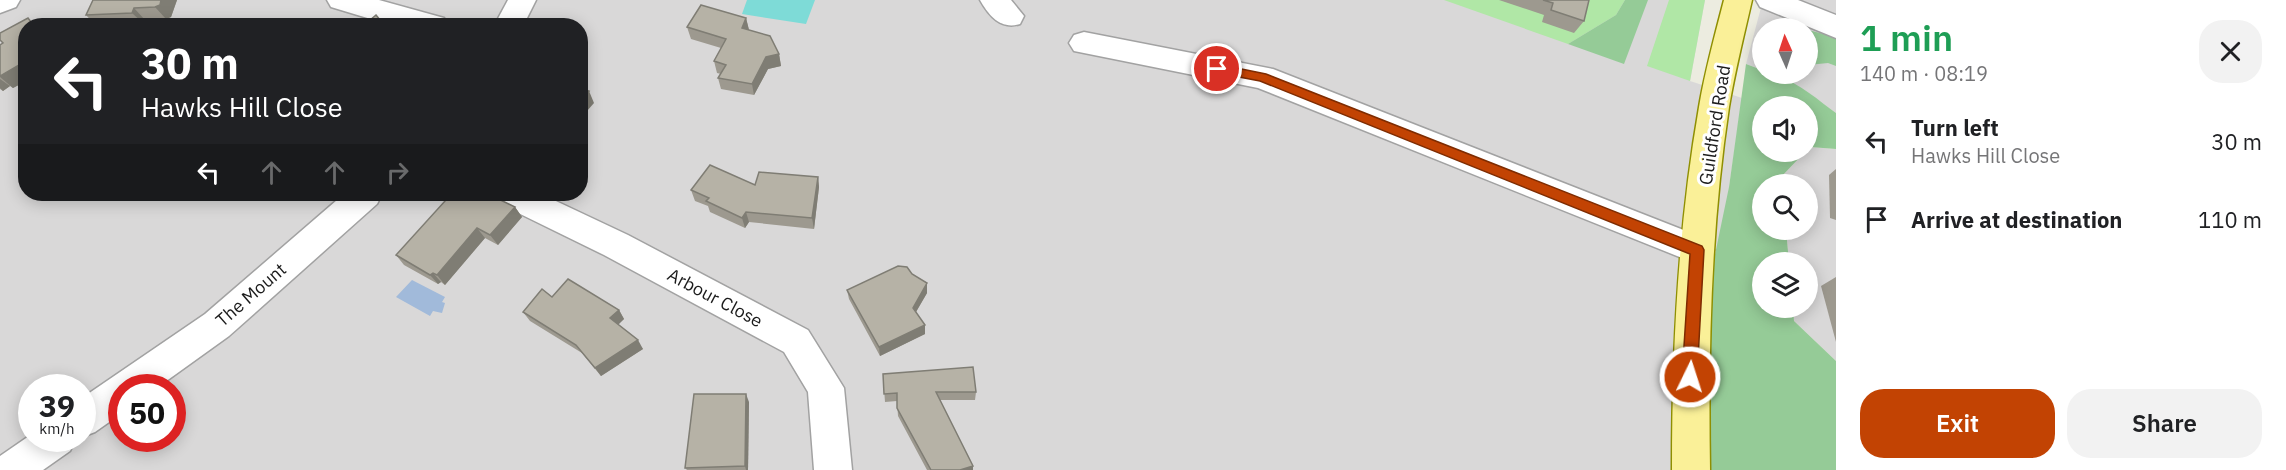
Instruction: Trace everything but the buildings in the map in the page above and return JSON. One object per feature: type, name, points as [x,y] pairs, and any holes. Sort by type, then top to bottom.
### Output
[{"type":"main road","name":"Guildford Road","points":[[1691,470],[1690,377],[1697,250],[1714,106],[1738,0]]},
{"type":"street","points":[[0,3],[6,0]]},
{"type":"street","points":[[341,0],[405,18]]},
{"type":"street","points":[[512,18],[522,0]]},
{"type":"street","points":[[1770,0],[1836,27]]},
{"type":"street","points":[[1084,43],[1262,77],[1697,250]]},
{"type":"street","name":"The Mount","points":[[147,374],[217,325],[358,201]]},
{"type":"street","name":"Arbour Close","points":[[525,201],[616,245],[796,341],[826,388],[833,470]]},
{"type":"street","points":[[12,470],[37,452]]},
{"type":"shaded area","points":[[0,0],[1705,0],[1690,81],[1742,98],[1729,187],[1707,470],[0,470]]},
{"type":"shaded area","points":[[747,0],[815,0],[806,24],[742,14]]},
{"type":"shaded area","points":[[1763,0],[1836,0],[1836,113],[1818,101],[1818,96],[1811,96],[1793,84],[1818,84],[1818,18],[1758,18]]},
{"type":"shaded area","points":[[1752,41],[1752,66],[1746,64]]},
{"type":"shaded area","points":[[1818,148],[1836,149],[1836,361],[1794,321],[1794,318],[1818,318],[1818,252],[1788,252],[1787,240],[1818,240],[1818,174],[1784,174],[1796,162],[1818,162]]},
{"type":"shaded area","points":[[412,280],[445,297],[442,302],[445,303],[442,313],[433,311],[430,316],[396,297]]},
{"type":"green space","points":[[1444,0],[1625,0],[1616,15],[1568,44]]},
{"type":"green space","points":[[1625,0],[1648,0],[1624,64],[1568,44],[1616,15]]},
{"type":"green space","points":[[1669,0],[1705,0],[1690,81],[1647,66]]},
{"type":"green space","points":[[1818,32],[1836,37],[1836,66],[1828,63],[1818,64]]},
{"type":"green space","points":[[1746,64],[1752,66],[1752,84],[1795,84],[1814,96],[1752,96],[1752,162],[1795,162],[1784,174],[1752,174],[1752,240],[1787,240],[1788,252],[1752,252],[1752,318],[1794,318],[1794,321],[1836,361],[1836,470],[1707,470],[1707,293],[1729,187]]},
{"type":"green space","points":[[1818,99],[1836,113],[1836,149],[1818,148]]},
{"type":"route","points":[[1217,69],[1262,77],[1697,250],[1690,377]]}]
